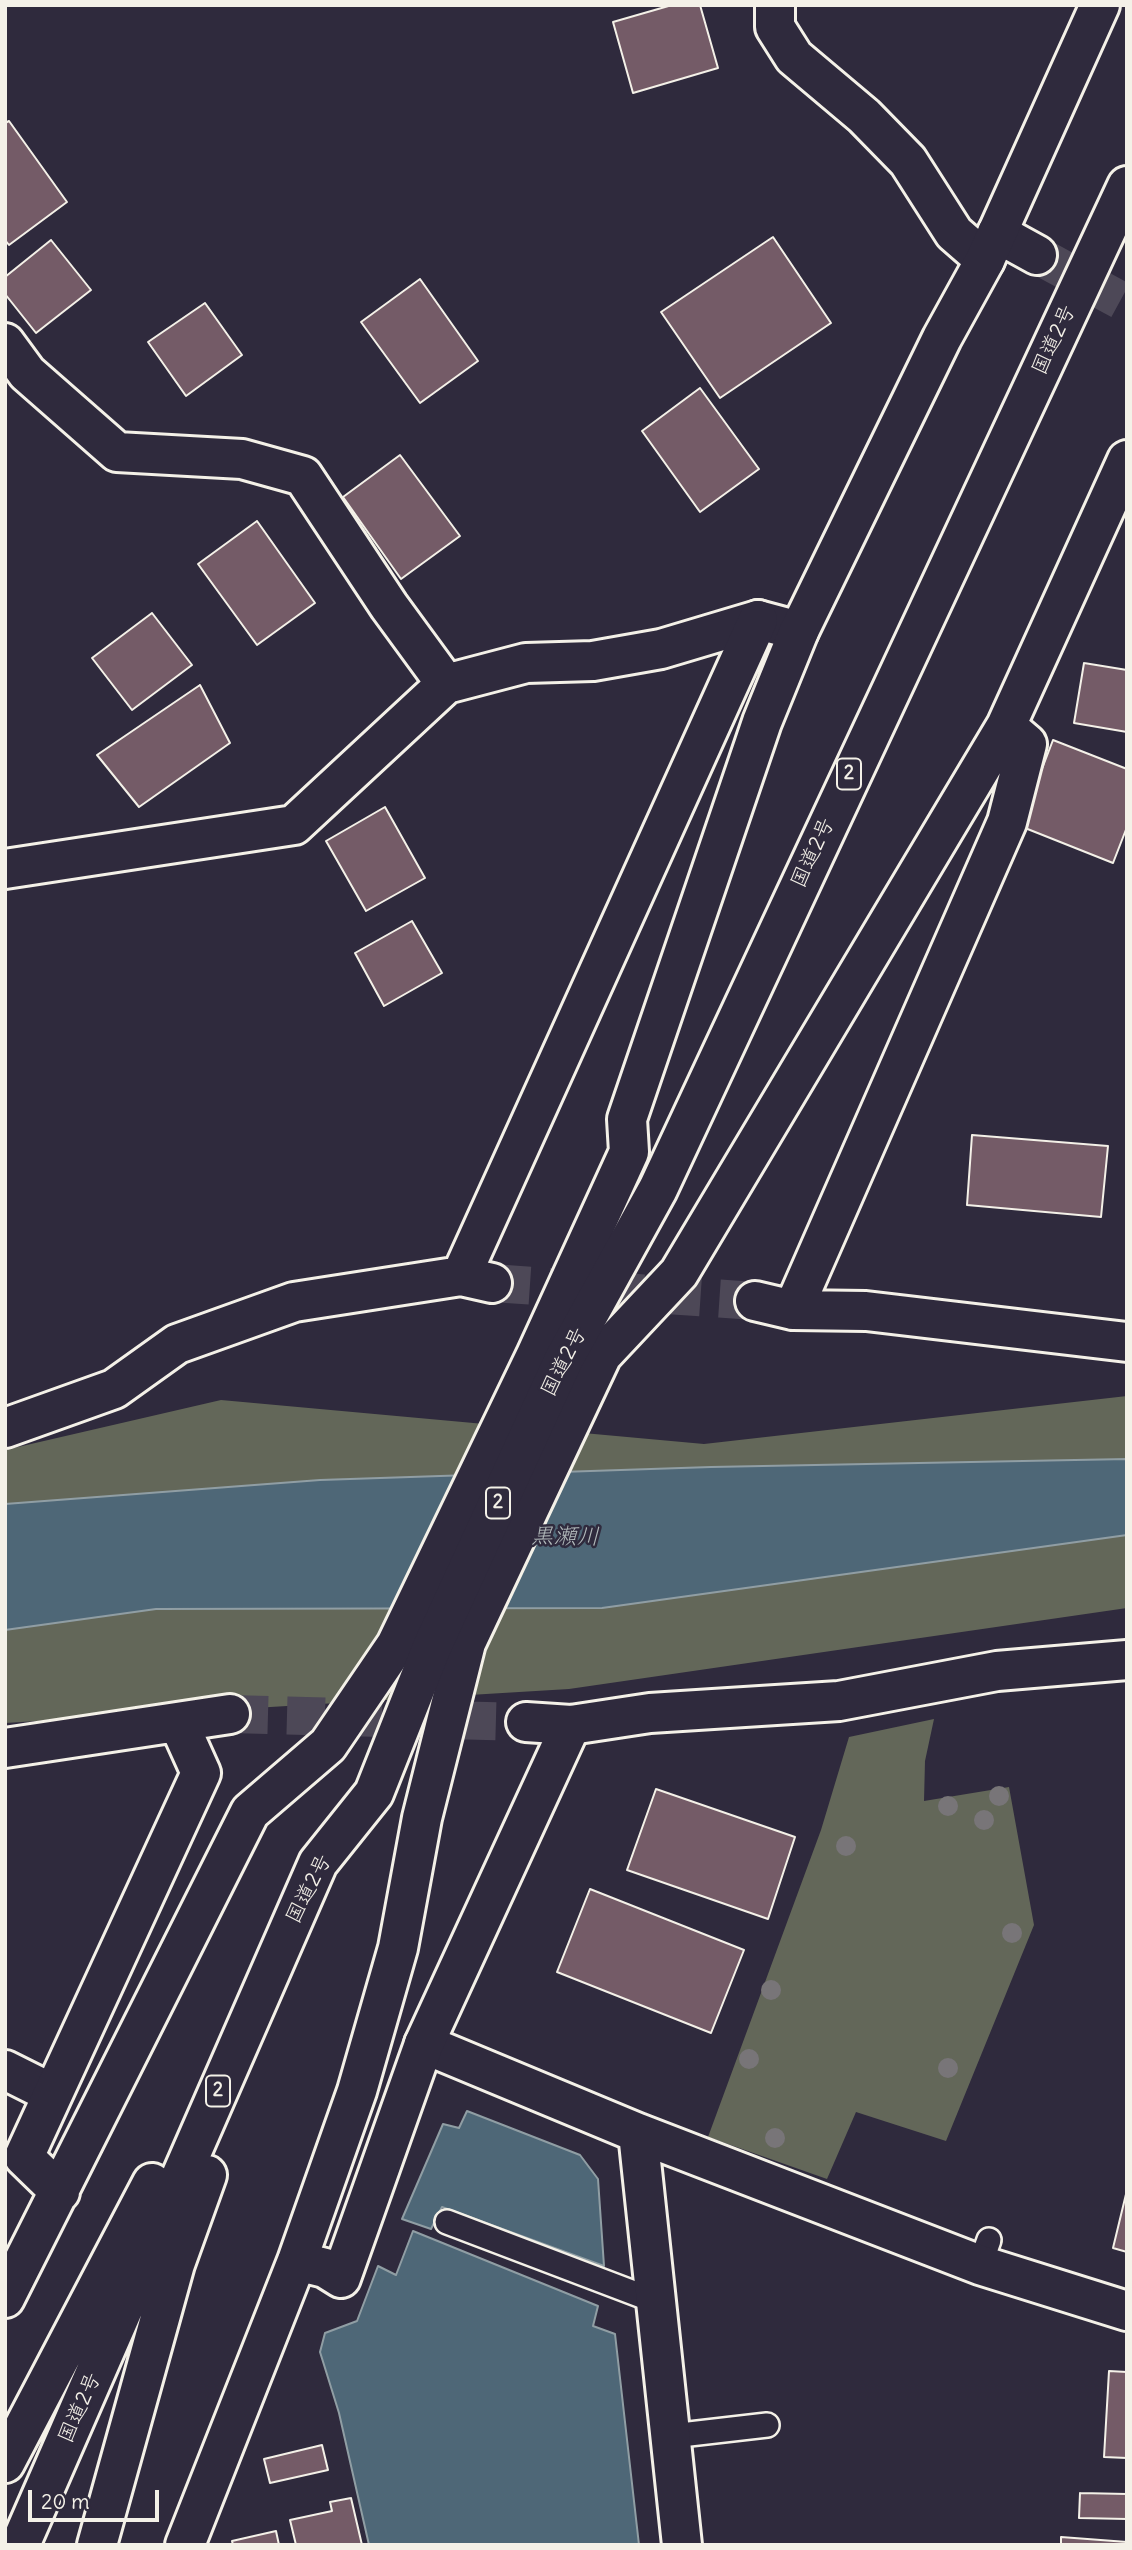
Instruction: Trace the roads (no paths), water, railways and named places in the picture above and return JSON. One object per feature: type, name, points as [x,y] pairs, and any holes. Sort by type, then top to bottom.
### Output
[{"type":"main road","points":[[775,5],[775,27],[794,57],[864,116],[908,161],[954,233],[991,246],[1037,255]]},
{"type":"main road","points":[[550,1357],[629,1152],[627,1119],[758,735],[799,631],[942,338],[991,246],[1100,5]]},
{"type":"main road","name":"国道2号","points":[[20,2545],[318,1863],[374,1793],[431,1645],[550,1357],[658,1189],[1127,186]]},
{"type":"main road","points":[[5,343],[27,373],[117,452],[242,459],[303,476],[389,606],[446,684]]},
{"type":"main road","points":[[5,2298],[250,1812],[328,1745],[431,1645],[602,1355],[678,1273],[1006,726],[1127,460]]},
{"type":"main road","points":[[5,869],[294,825],[446,684],[526,663],[593,661],[661,649],[758,620],[799,631]]},
{"type":"main road","points":[[5,1428],[114,1389],[177,1345],[294,1302],[477,1280],[758,620]]},
{"type":"main road","points":[[793,1310],[1007,822],[1027,744],[1006,726]]},
{"type":"main road","points":[[755,1301],[793,1310],[866,1311],[1127,1342]]},
{"type":"main road","points":[[186,2545],[297,2261],[357,2091],[398,1948],[422,1818],[431,1645]]},
{"type":"main road","points":[[526,1722],[571,1725],[650,1713],[839,1701],[997,1671],[1127,1660]]},
{"type":"main road","points":[[5,1748],[230,1714]]},
{"type":"main road","points":[[60,2192],[24,2157],[51,2093],[201,1773],[178,1722]]},
{"type":"main road","points":[[297,2261],[325,2268],[341,2278],[424,2044],[571,1725]]},
{"type":"main road","points":[[5,2463],[318,1863]]},
{"type":"main road","points":[[97,2545],[175,2264],[318,1863]]},
{"type":"main road","points":[[424,2044],[638,2133],[984,2253],[1127,2311]]},
{"type":"main road","points":[[5,2070],[51,2093]]},
{"type":"main road","points":[[638,2133],[682,2545]]},
{"type":"lane","points":[[447,2222],[655,2301]]},
{"type":"lane","points":[[672,2437],[766,2425]]},
{"type":"water","name":"黒瀬川","points":[[1127,1459],[1127,1535],[602,1608],[156,1609],[5,1630],[5,1504],[320,1480],[711,1467]]},
{"type":"water","points":[[467,2111],[580,2155],[598,2179],[604,2266],[442,2207],[431,2229],[402,2219],[443,2124],[459,2128]]},
{"type":"water","points":[[413,2231],[598,2306],[593,2326],[615,2334],[639,2545],[369,2545],[339,2413],[320,2352],[325,2333],[357,2321],[378,2266],[396,2275]]},
{"type":"tunnel","points":[[1037,255],[1127,304]]},
{"type":"tunnel","points":[[492,1283],[755,1301]]},
{"type":"tunnel","points":[[230,1714],[526,1722]]}]
